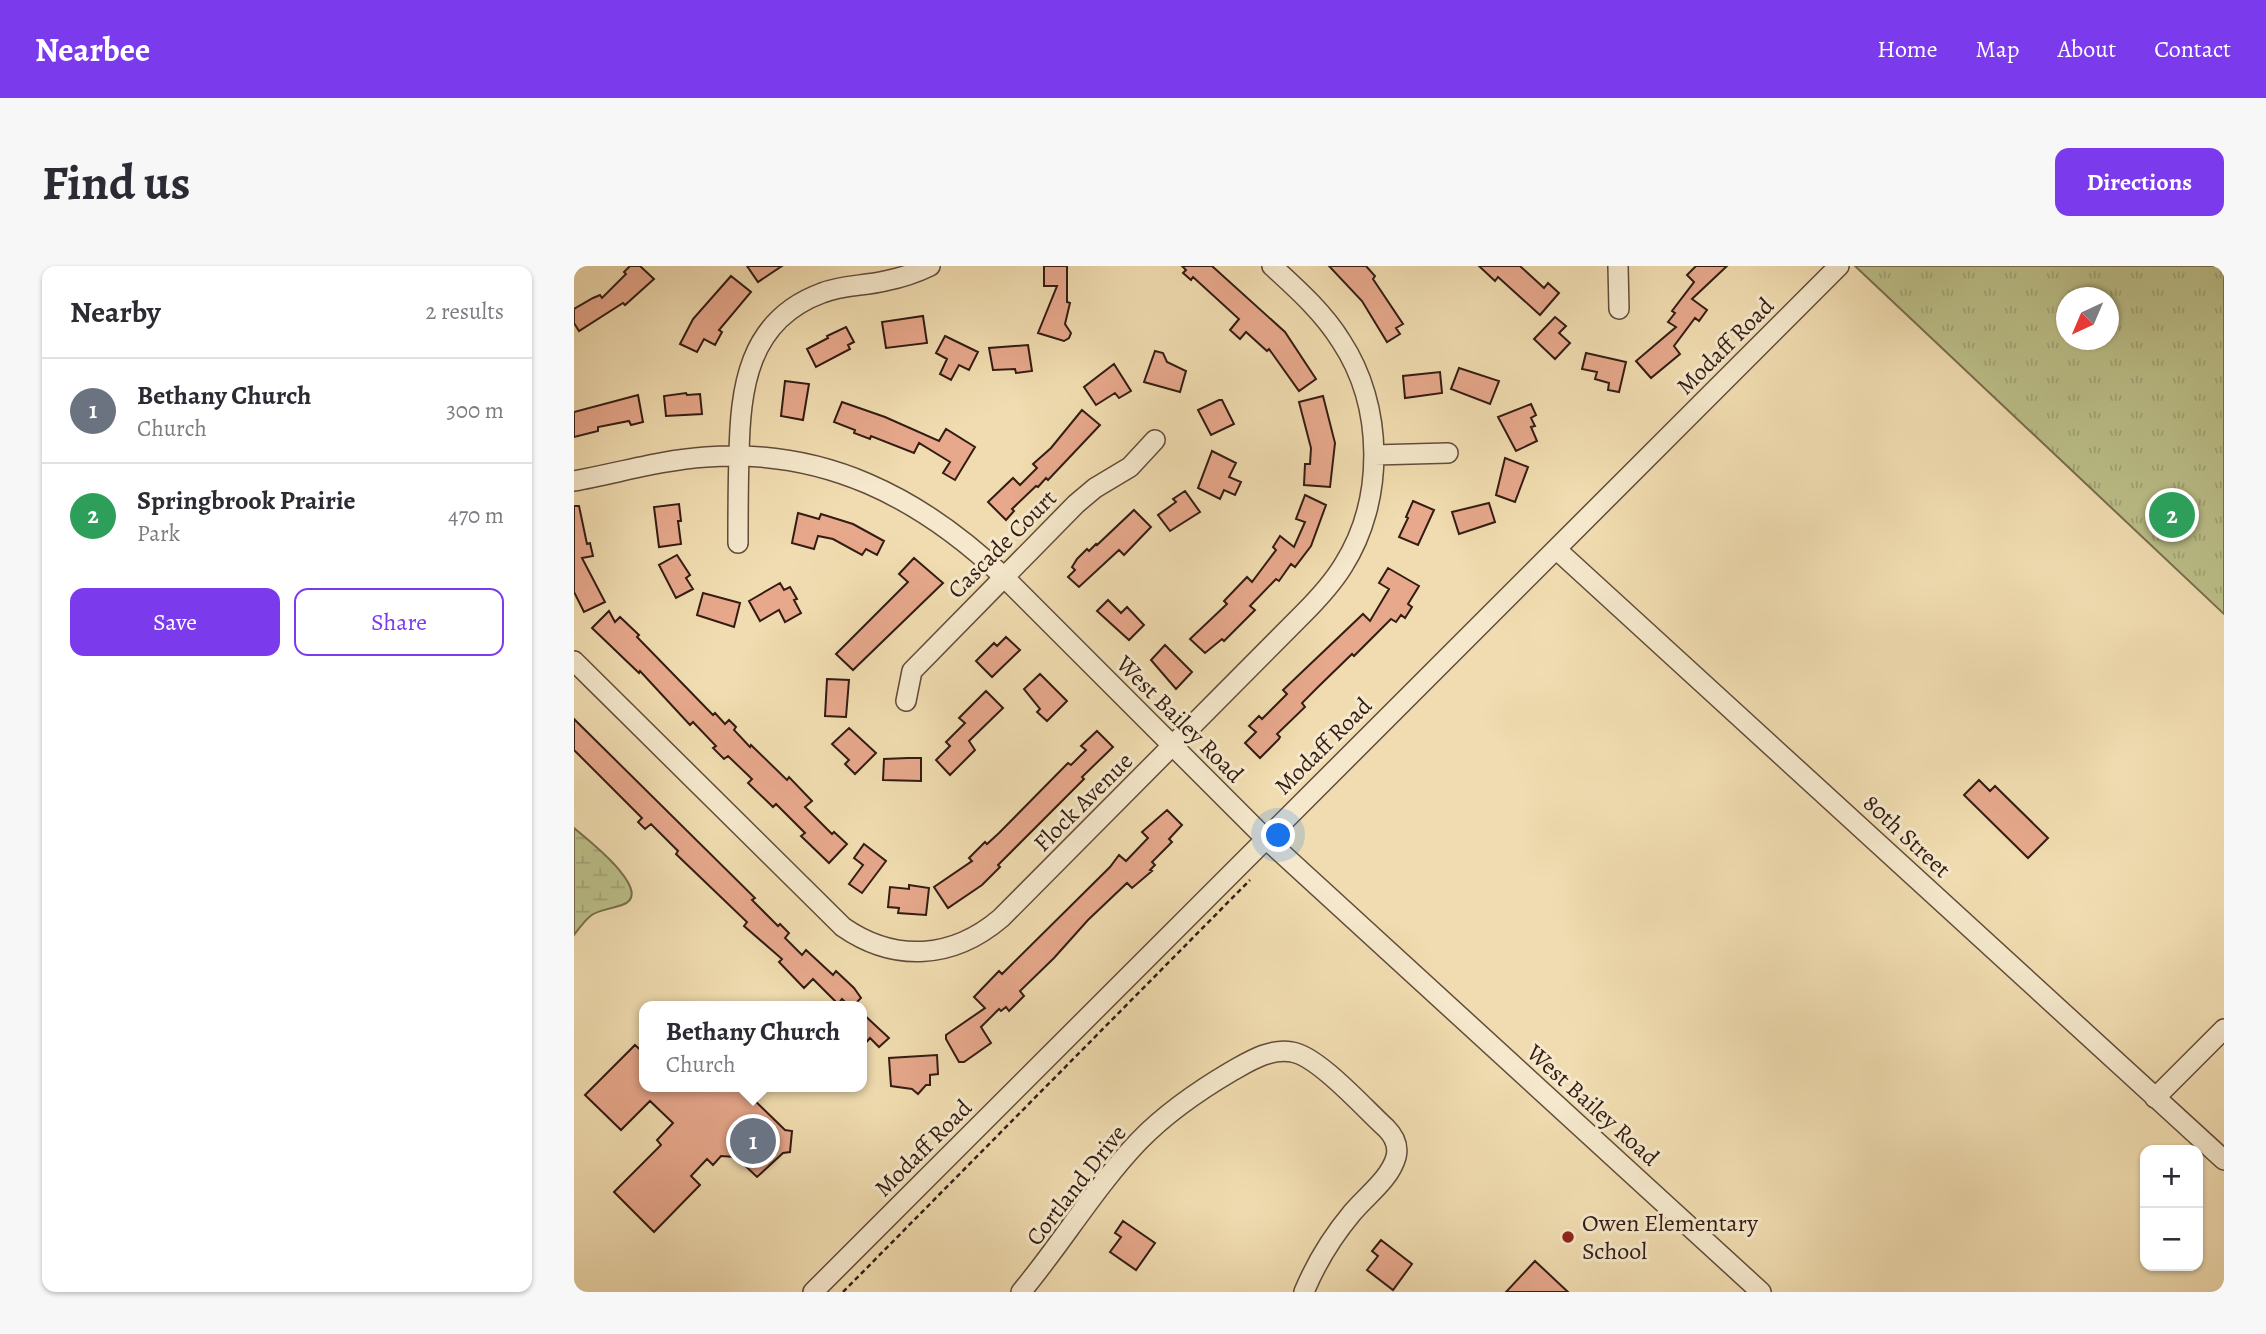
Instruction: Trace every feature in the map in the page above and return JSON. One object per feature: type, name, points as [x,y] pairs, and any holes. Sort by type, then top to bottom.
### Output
[{"type":"street","points":[[738,543],[742,396],[748,368],[764,337],[775,323],[801,303],[820,293],[886,281],[930,266]]},
{"type":"street","name":"Flock Avenue","points":[[574,661],[829,915],[854,934],[870,943],[902,952],[921,952],[954,946],[992,926],[1302,615],[1345,564],[1358,536],[1369,499],[1374,456],[1367,398],[1357,370],[1324,316],[1272,266]]},
{"type":"street","points":[[1618,266],[1619,309]]},
{"type":"street","name":"Modaff Road","points":[[813,1292],[1839,266]]},
{"type":"street","name":"Cascade Court","points":[[906,701],[912,671],[1085,496],[1130,467],[1155,440]]},
{"type":"street","points":[[1374,456],[1448,453]]},
{"type":"street","name":"West Bailey Road","points":[[574,481],[664,462],[739,456],[804,464],[842,474],[886,491],[940,522],[974,548],[1265,838],[1761,1292]]},
{"type":"street","name":"80th Street","points":[[1556,549],[2224,1160]]},
{"type":"street","points":[[2155,1098],[2224,1029]]},
{"type":"street","name":"Cortland Drive","points":[[1021,1292],[1055,1251],[1113,1170],[1165,1116],[1211,1084],[1254,1059],[1282,1052],[1299,1054],[1315,1062],[1393,1135],[1397,1150],[1389,1171],[1335,1234],[1318,1260],[1304,1292]]},
{"type":"path","points":[[843,1292],[1256,874]]},
{"type":"green space","points":[[1855,266],[2224,266],[2224,614]]},
{"type":"green space","points":[[574,828],[625,877],[631,889],[631,899],[622,905],[595,913],[574,935]]},
{"type":"building","points":[[630,266],[640,266],[654,279],[625,305],[623,303],[579,331],[574,323],[574,309],[600,295],[602,298],[626,274],[624,272]]},
{"type":"building","points":[[747,266],[782,266],[758,282]]},
{"type":"building","points":[[1044,266],[1067,266],[1067,302],[1070,303],[1065,324],[1071,333],[1064,341],[1038,333],[1057,286],[1044,286]]},
{"type":"building","points":[[1182,266],[1212,266],[1285,332],[1316,379],[1299,391],[1269,349],[1267,351],[1246,332],[1240,339],[1230,330],[1239,319],[1193,277],[1191,280],[1183,273],[1186,270]]},
{"type":"building","points":[[1329,266],[1366,266],[1375,276],[1373,279],[1403,324],[1396,328],[1400,334],[1387,342],[1362,301]]},
{"type":"building","points":[[1479,266],[1520,266],[1544,288],[1548,283],[1559,293],[1540,315],[1498,277],[1495,281]]},
{"type":"building","points":[[1696,266],[1727,266],[1692,299],[1707,310],[1699,321],[1695,318],[1674,346],[1680,354],[1651,378],[1636,361],[1676,327],[1668,322],[1675,313],[1672,311],[1694,282],[1687,275]]},
{"type":"building","points":[[731,276],[751,292],[719,330],[722,332],[715,345],[704,339],[697,352],[680,344],[693,319]]},
{"type":"building","points":[[923,316],[927,343],[886,348],[882,322]]},
{"type":"building","points":[[1555,317],[1566,326],[1559,333],[1570,343],[1555,359],[1534,339]]},
{"type":"building","points":[[846,327],[854,342],[848,345],[850,349],[816,367],[807,349]]},
{"type":"building","points":[[945,336],[978,352],[969,370],[959,365],[951,380],[940,374],[947,359],[936,353]]},
{"type":"building","points":[[1028,345],[1032,371],[1016,373],[1015,369],[993,370],[989,348]]},
{"type":"building","points":[[1155,351],[1163,353],[1167,362],[1186,371],[1180,392],[1144,382]]},
{"type":"building","points":[[1586,353],[1626,362],[1619,392],[1608,390],[1609,383],[1595,379],[1597,372],[1582,369]]},
{"type":"building","points":[[1114,364],[1131,391],[1119,398],[1115,393],[1096,405],[1084,387]]},
{"type":"building","points":[[1459,368],[1499,381],[1490,404],[1451,389]]},
{"type":"building","points":[[1440,372],[1442,393],[1405,398],[1403,376]]},
{"type":"building","points":[[785,381],[809,384],[803,420],[781,416]]},
{"type":"building","points":[[700,394],[702,414],[666,416],[664,396]]},
{"type":"building","points":[[638,395],[643,422],[631,425],[629,421],[598,427],[598,431],[574,437],[574,412]]},
{"type":"building","points":[[1323,396],[1335,443],[1330,487],[1304,485],[1305,464],[1310,464],[1311,448],[1299,402]]},
{"type":"building","points":[[1222,400],[1234,424],[1211,435],[1198,410]]},
{"type":"building","points":[[842,402],[885,417],[939,441],[946,429],[975,447],[955,480],[943,473],[950,462],[919,443],[914,453],[871,436],[870,439],[854,433],[855,430],[834,422]]},
{"type":"building","points":[[1531,404],[1536,415],[1531,418],[1535,426],[1531,427],[1537,441],[1516,451],[1498,417]]},
{"type":"building","points":[[1082,410],[1100,425],[1048,480],[1046,478],[1036,486],[1012,509],[1014,511],[1006,520],[988,502],[1013,478],[1020,485],[1037,468],[1033,464],[1051,448]]},
{"type":"building","points":[[1212,451],[1236,463],[1229,477],[1241,482],[1235,495],[1224,490],[1220,499],[1198,488]]},
{"type":"building","points":[[1505,458],[1528,467],[1515,502],[1496,495]]},
{"type":"building","points":[[1185,491],[1200,512],[1170,531],[1158,515],[1176,502],[1173,499]]},
{"type":"building","points":[[1305,495],[1326,505],[1311,546],[1295,567],[1291,564],[1279,581],[1276,579],[1250,606],[1255,610],[1224,641],[1222,639],[1205,653],[1190,639],[1227,604],[1224,601],[1247,577],[1252,582],[1276,550],[1273,547],[1280,536],[1294,547],[1305,522],[1296,519]]},
{"type":"building","points":[[1413,501],[1434,510],[1418,545],[1399,537]]},
{"type":"building","points":[[1489,503],[1495,522],[1459,534],[1452,512]]},
{"type":"building","points":[[679,504],[681,544],[659,547],[654,507]]},
{"type":"building","points":[[574,506],[579,506],[587,544],[590,543],[593,556],[582,558],[605,602],[584,612],[574,592]]},
{"type":"building","points":[[1134,510],[1151,527],[1124,555],[1119,550],[1079,587],[1068,577],[1075,570],[1072,567],[1077,559],[1087,549],[1089,551],[1097,545]]},
{"type":"building","points":[[798,513],[819,519],[821,514],[853,524],[884,541],[877,555],[866,549],[862,555],[833,539],[818,536],[814,549],[792,543]]},
{"type":"building","points":[[677,555],[690,575],[686,578],[693,589],[676,598],[659,565]]},
{"type":"building","points":[[914,558],[943,583],[853,670],[836,654],[908,582],[899,574]]},
{"type":"building","points":[[1388,568],[1419,586],[1408,604],[1412,607],[1405,618],[1401,615],[1396,622],[1391,619],[1354,656],[1352,654],[1302,703],[1305,707],[1277,734],[1279,739],[1260,758],[1245,743],[1256,732],[1249,726],[1259,716],[1262,719],[1287,694],[1283,690],[1363,614],[1370,621],[1389,589],[1379,583]]},
{"type":"building","points":[[780,583],[784,590],[790,587],[801,613],[785,622],[779,610],[760,621],[749,601]]},
{"type":"building","points":[[703,593],[740,603],[734,627],[697,615]]},
{"type":"building","points":[[1108,600],[1121,613],[1127,607],[1144,625],[1129,640],[1097,611]]},
{"type":"building","points":[[609,611],[615,622],[620,617],[639,635],[637,637],[713,715],[715,713],[725,724],[729,720],[736,727],[734,730],[750,747],[751,745],[787,780],[789,777],[812,801],[805,807],[832,834],[834,832],[847,844],[829,863],[801,836],[805,833],[776,804],[773,807],[748,783],[752,779],[728,756],[724,759],[713,748],[716,746],[693,722],[690,725],[640,671],[639,673],[592,628]]},
{"type":"building","points":[[1006,637],[1020,650],[992,677],[976,661],[994,643],[997,646]]},
{"type":"building","points":[[1165,645],[1192,672],[1176,689],[1151,660]]},
{"type":"building","points":[[1040,674],[1067,701],[1047,721],[1037,712],[1040,709],[1024,689]]},
{"type":"building","points":[[827,679],[849,680],[846,717],[825,716]]},
{"type":"building","points":[[986,691],[1003,708],[969,741],[975,750],[950,775],[936,760],[950,746],[946,742],[965,723],[959,718]]},
{"type":"building","points":[[574,719],[755,898],[752,900],[778,926],[780,924],[789,933],[785,938],[802,955],[806,950],[833,975],[836,971],[861,998],[858,1001],[835,1001],[813,979],[804,988],[779,962],[782,959],[744,926],[747,922],[676,854],[678,851],[651,824],[645,829],[638,822],[642,818],[574,750]]},
{"type":"building","points":[[849,728],[876,753],[855,774],[845,764],[849,760],[832,744]]},
{"type":"building","points":[[1097,731],[1113,747],[998,865],[1000,867],[982,885],[948,908],[934,887],[972,861],[969,858],[985,842],[987,844],[1068,763],[1071,765],[1086,750],[1081,746]]},
{"type":"building","points":[[921,758],[921,781],[883,780],[884,759]]},
{"type":"building","points":[[1979,780],[1990,791],[1995,786],[2048,838],[2028,858],[1964,795]]},
{"type":"building","points":[[1167,810],[1182,825],[1169,839],[1172,842],[1152,862],[1155,865],[1150,870],[1152,871],[1132,888],[1127,883],[1088,920],[1020,991],[1024,996],[1009,1011],[1006,1007],[1001,1011],[999,1009],[981,1027],[991,1043],[964,1062],[959,1062],[946,1035],[985,1008],[974,997],[999,971],[1002,974],[1119,855],[1126,861],[1148,838],[1142,832]]},
{"type":"building","points":[[864,844],[886,861],[862,893],[849,884],[863,865],[854,858]]},
{"type":"building","points":[[909,885],[929,888],[926,915],[898,913],[899,908],[888,907],[890,887],[909,889]]},
{"type":"building","points":[[867,1018],[889,1038],[879,1047],[870,1038],[867,1041]]},
{"type":"building","points":[[635,1045],[639,1049],[639,1092],[752,1092],[749,1095],[785,1130],[792,1131],[790,1152],[783,1153],[757,1177],[736,1157],[721,1156],[713,1165],[707,1159],[691,1176],[700,1185],[654,1232],[614,1192],[661,1145],[657,1140],[673,1123],[650,1101],[621,1130],[585,1095]]},
{"type":"building","points":[[937,1055],[938,1074],[930,1075],[930,1085],[926,1085],[918,1094],[912,1089],[891,1086],[889,1058]]},
{"type":"building","points":[[1123,1221],[1155,1243],[1136,1270],[1110,1252],[1121,1237],[1115,1233]]},
{"type":"building","points":[[1381,1240],[1412,1264],[1393,1290],[1367,1270],[1378,1256],[1372,1251]]},
{"type":"building","points":[[1535,1261],[1568,1292],[1506,1292]]},
{"type":"place","name":"Springbrook Prairie","points":[[2172,515]]},
{"type":"place","name":"Bethany Church","points":[[753,1141]]},
{"type":"place","name":"Owen Elementary School","points":[[1568,1237]]}]
